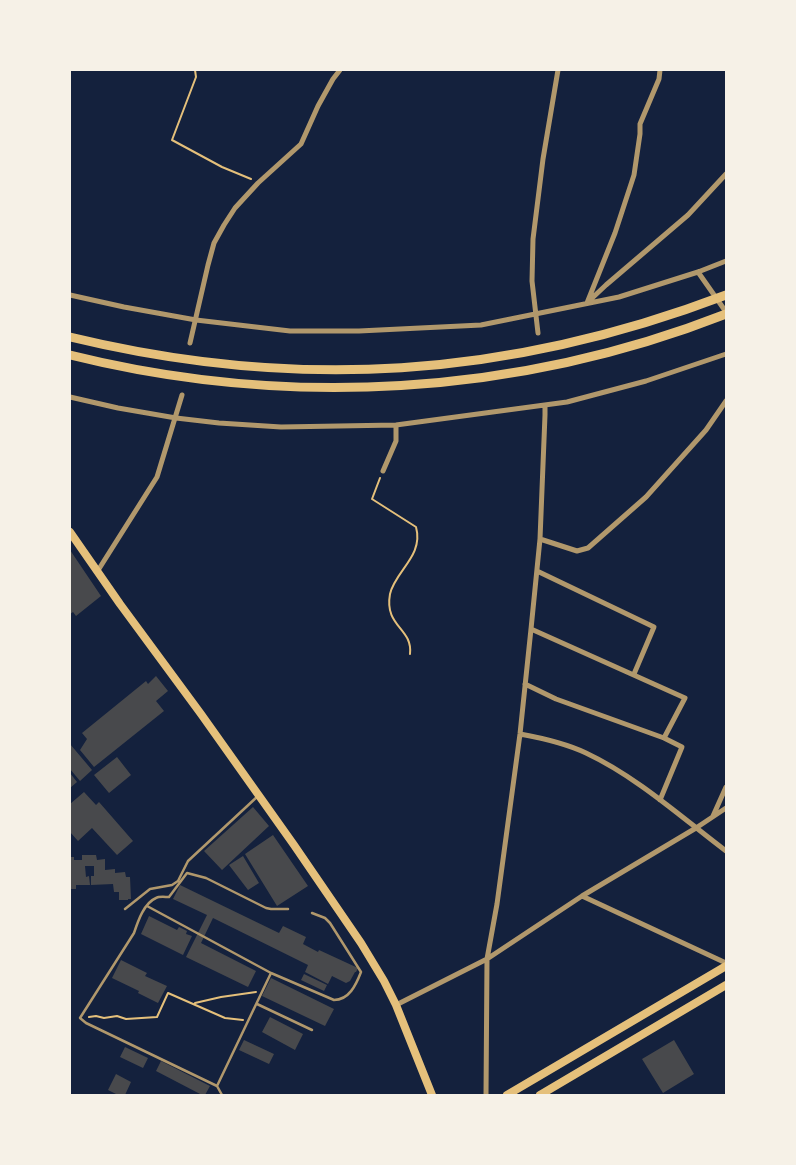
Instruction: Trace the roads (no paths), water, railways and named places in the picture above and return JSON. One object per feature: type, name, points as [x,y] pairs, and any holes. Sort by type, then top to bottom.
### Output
[{"type":"highway","points":[[70,337],[152,355],[198,362],[293,370],[344,371],[441,366],[536,351],[619,332],[696,307],[726,295]]},
{"type":"highway","points":[[70,355],[197,380],[311,388],[394,387],[492,377],[538,369],[631,346],[726,313]]},
{"type":"main road","points":[[70,532],[259,795],[361,943],[396,1005],[432,1095]]},
{"type":"main road","points":[[507,1095],[726,964]]},
{"type":"main road","points":[[540,1095],[726,985]]},
{"type":"street","points":[[190,343],[214,243],[235,208],[258,183],[301,144],[318,106],[340,70]]},
{"type":"street","points":[[538,333],[532,281],[533,238],[543,160],[558,70]]},
{"type":"street","points":[[587,303],[612,241],[634,175],[640,124],[659,79],[660,70]]},
{"type":"street","points":[[587,303],[606,284],[688,215],[726,174]]},
{"type":"street","points":[[70,295],[196,320],[290,331],[359,331],[481,325],[619,297],[698,272],[726,260]]},
{"type":"street","points":[[698,272],[726,313]]},
{"type":"street","points":[[70,397],[176,418],[281,427],[396,425],[567,402],[646,381],[726,354]]},
{"type":"street","points":[[97,572],[156,477],[182,395]]},
{"type":"street","points":[[540,539],[577,551],[588,548],[646,497],[706,430],[726,401]]},
{"type":"street","points":[[486,1095],[486,959],[497,904],[520,734],[540,539],[546,415],[544,405]]},
{"type":"street","points":[[383,471],[396,441],[396,425]]},
{"type":"street","points":[[536,571],[654,627],[634,674]]},
{"type":"street","points":[[531,628],[685,698],[664,738]]},
{"type":"street","points":[[525,684],[556,699],[664,738],[682,747],[660,800]]},
{"type":"street","points":[[520,734],[545,739],[585,752],[625,775],[726,851]]},
{"type":"street","points":[[713,817],[726,787]]},
{"type":"street","points":[[396,1005],[486,959],[582,896],[726,808]]},
{"type":"street","points":[[582,896],[726,964]]},
{"type":"lane","points":[[125,909],[150,889],[172,886],[178,882],[188,861],[259,795]]},
{"type":"lane","points":[[222,1095],[217,1086],[86,1023],[80,1018],[134,933],[138,919],[146,906],[156,897],[169,897],[187,873],[206,878],[266,908],[288,909]]},
{"type":"lane","points":[[146,906],[271,973],[334,1000],[347,997],[361,972],[330,923],[325,918],[312,913]]},
{"type":"lane","points":[[217,1086],[271,973]]},
{"type":"lane","points":[[257,1004],[312,1030]]}]
